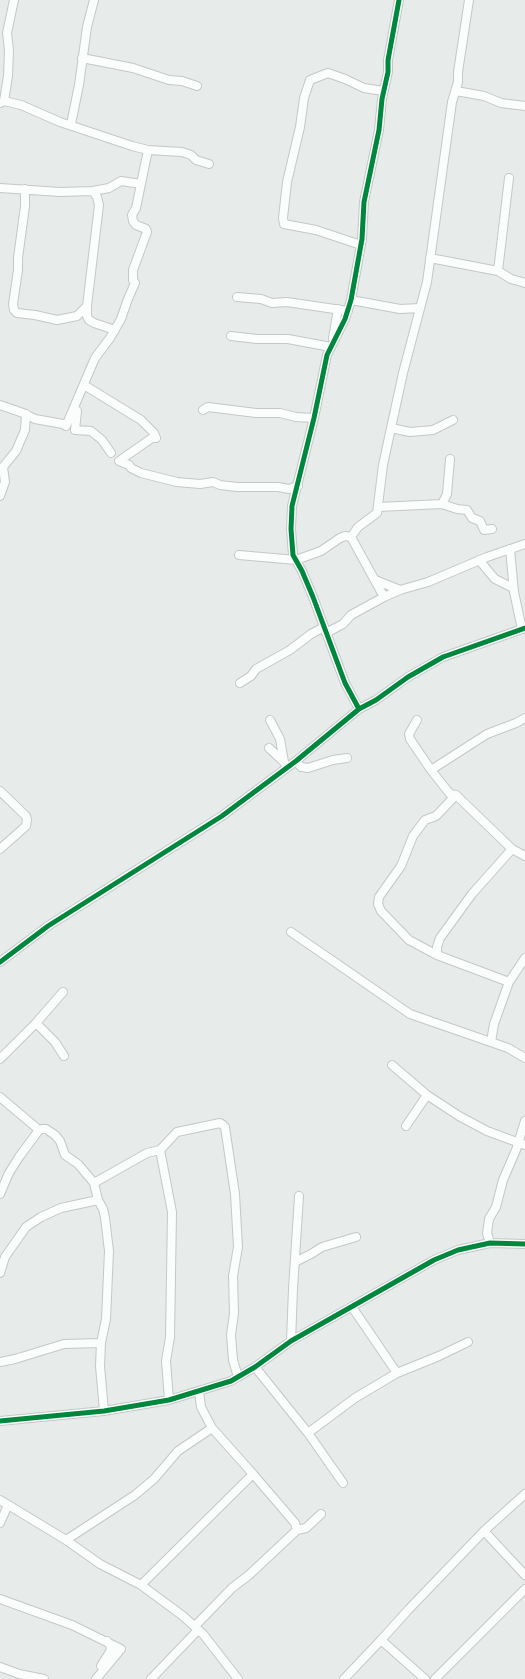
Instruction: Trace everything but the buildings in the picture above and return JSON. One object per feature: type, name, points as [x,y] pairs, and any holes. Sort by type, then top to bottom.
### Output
[{"type":"street","points":[[14,0],[3,33],[9,50],[8,76],[2,102],[21,105],[60,122],[71,124],[148,150],[182,152],[191,155],[196,160],[209,164]]},
{"type":"street","points":[[71,124],[79,85],[82,58],[94,0]]},
{"type":"street","points":[[332,345],[340,331],[351,300],[361,245],[364,202],[380,130],[383,91],[388,72],[388,60],[399,0]]},
{"type":"street","points":[[351,537],[358,527],[376,514],[378,507],[383,465],[403,373],[427,282],[452,102],[456,91],[469,0]]},
{"type":"street","points":[[82,58],[133,68],[169,80],[182,81],[197,86]]},
{"type":"street","points":[[361,245],[316,230],[284,224],[283,218],[287,182],[300,127],[304,98],[310,80],[328,73],[364,88],[383,91]]},
{"type":"street","points":[[456,91],[484,96],[501,103],[525,106]]},
{"type":"street","points":[[111,453],[102,440],[91,431],[75,430],[78,407],[86,388],[95,358],[121,319],[135,283],[133,280],[133,270],[147,232],[146,229],[136,225],[132,215],[136,208],[148,150]]},
{"type":"street","points":[[498,271],[509,178]]},
{"type":"street","points":[[0,188],[60,192],[93,191],[109,188],[121,181],[141,184]]},
{"type":"street","points":[[25,189],[25,206],[13,304],[14,310],[17,313],[57,320],[77,316],[87,306]]},
{"type":"street","points":[[93,191],[97,197],[99,205],[87,316],[89,320],[94,323],[115,330]]},
{"type":"street","points":[[430,258],[498,271],[511,279],[525,283]]},
{"type":"street","points":[[237,297],[261,299],[272,303],[287,302],[348,311]]},
{"type":"street","points":[[351,300],[400,309],[420,308]]},
{"type":"street","points":[[338,310],[332,345],[324,369],[298,486],[293,499],[291,529],[293,555],[313,596],[345,684],[359,709]]},
{"type":"street","points":[[231,336],[258,339],[288,339],[332,345]]},
{"type":"street","points":[[0,405],[26,414],[35,419],[64,424],[66,426],[86,388]]},
{"type":"street","points":[[86,388],[141,420],[154,433],[156,438],[152,438],[119,461],[129,465],[131,468],[140,473],[177,482],[200,484],[213,482],[220,485],[237,487],[278,487],[289,489],[298,486]]},
{"type":"street","points":[[203,410],[208,407],[256,412],[280,412],[296,417],[314,418]]},
{"type":"street","points":[[0,496],[5,482],[4,467],[16,451],[25,430],[26,414]]},
{"type":"street","points":[[392,428],[410,432],[433,430],[453,420]]},
{"type":"street","points":[[442,504],[447,494],[450,459]]},
{"type":"street","points":[[289,489],[293,499]]},
{"type":"street","points":[[378,507],[442,504],[457,509],[467,510],[472,518],[480,521],[484,530],[492,529]]},
{"type":"street","points":[[239,555],[296,560],[321,551],[340,538],[345,536],[351,537]]},
{"type":"street","points":[[351,537],[384,597]]},
{"type":"street","points":[[240,683],[251,676],[256,669],[290,650],[312,634],[343,624],[351,615],[384,597],[400,590],[428,582],[479,560],[525,544]]},
{"type":"street","points":[[0,962],[48,926],[222,816],[359,709],[408,677],[443,657],[523,628],[513,588],[510,549]]},
{"type":"street","points":[[479,560],[495,579],[513,588]]},
{"type":"street","points":[[375,580],[400,590]]},
{"type":"street","points":[[431,770],[487,734],[525,718]]},
{"type":"street","points":[[270,720],[280,739],[289,763]]},
{"type":"street","points":[[417,720],[409,734],[410,739],[431,770],[450,794],[456,795],[512,849],[525,856]]},
{"type":"street","points":[[269,748],[289,763],[308,768],[333,760],[347,758]]},
{"type":"street","points":[[0,791],[26,816],[27,820],[26,826],[0,849]]},
{"type":"street","points":[[456,795],[436,816],[425,820],[413,836],[401,866],[379,897],[378,904],[382,911],[410,940],[437,955],[509,982]]},
{"type":"street","points":[[437,955],[437,947],[440,938],[472,894],[512,849]]},
{"type":"street","points":[[291,932],[410,1014],[508,1048],[525,1058]]},
{"type":"street","points":[[491,1042],[494,1024],[509,982],[525,958]]},
{"type":"street","points":[[0,1059],[36,1023],[63,992]]},
{"type":"street","points":[[36,1023],[55,1042],[64,1056]]},
{"type":"street","points":[[392,1065],[427,1095],[475,1125],[522,1144]]},
{"type":"street","points":[[406,1126],[427,1095]]},
{"type":"street","points":[[0,1096],[39,1130]]},
{"type":"street","points":[[490,1243],[487,1233],[489,1219],[496,1207],[503,1180],[522,1144],[525,1122]]},
{"type":"street","points":[[94,1183],[147,1153],[160,1150],[174,1134],[182,1130],[220,1123],[225,1127],[235,1194],[238,1247],[233,1276],[234,1313],[231,1335],[233,1360],[238,1377]]},
{"type":"street","points":[[0,1194],[9,1173],[19,1157],[39,1130],[46,1129],[55,1135],[60,1141],[65,1155],[78,1164],[94,1183],[98,1200],[103,1209],[105,1218],[109,1251],[106,1319],[101,1343],[100,1366],[104,1412]]},
{"type":"street","points":[[160,1150],[172,1212],[170,1337],[166,1361],[168,1400]]},
{"type":"street","points":[[291,1341],[299,1196]]},
{"type":"street","points":[[0,1273],[4,1257],[26,1227],[41,1217],[61,1208],[98,1200]]},
{"type":"street","points":[[295,1262],[312,1254],[322,1247],[356,1237]]},
{"type":"street","points":[[0,1421],[104,1412],[168,1400],[231,1381],[255,1367],[291,1341],[434,1260],[458,1250],[490,1243],[525,1243]]},
{"type":"street","points":[[352,1307],[397,1373]]},
{"type":"street","points":[[308,1433],[355,1398],[397,1373],[439,1356],[468,1342]]},
{"type":"street","points":[[0,1362],[64,1344],[101,1343]]},
{"type":"street","points":[[255,1367],[308,1433],[343,1483]]},
{"type":"street","points":[[198,1392],[201,1406],[212,1428],[295,1523],[297,1530]]},
{"type":"street","points":[[66,1540],[135,1495],[158,1476],[178,1451],[212,1428]]},
{"type":"street","points":[[141,1585],[253,1474]]},
{"type":"street","points":[[344,1679],[484,1531],[525,1494]]},
{"type":"street","points":[[0,1500],[66,1540],[100,1564],[141,1585],[204,1634],[238,1679]]},
{"type":"street","points":[[0,1522],[8,1504]]},
{"type":"street","points":[[151,1679],[232,1588],[249,1575],[297,1530],[306,1528],[320,1514]]},
{"type":"street","points":[[484,1531],[525,1575]]},
{"type":"street","points":[[435,1679],[525,1588]]},
{"type":"street","points":[[0,1599],[54,1615],[108,1641],[111,1650],[95,1679]]},
{"type":"street","points":[[381,1640],[425,1679]]},
{"type":"street","points":[[0,1667],[19,1674],[44,1679]]},
{"type":"cycle path","points":[[359,709],[345,683],[313,597],[302,571],[293,555],[291,529],[292,506],[314,418],[327,355],[345,319],[351,300],[362,239],[364,202],[379,130],[382,99],[388,72],[388,60],[399,0]]},
{"type":"cycle path","points":[[0,962],[48,926],[222,816],[296,761],[359,709],[376,700],[408,677],[443,657],[525,628]]},
{"type":"cycle path","points":[[0,1421],[104,1411],[169,1400],[231,1381],[255,1367],[291,1341],[434,1260],[458,1250],[490,1243],[525,1244]]}]
